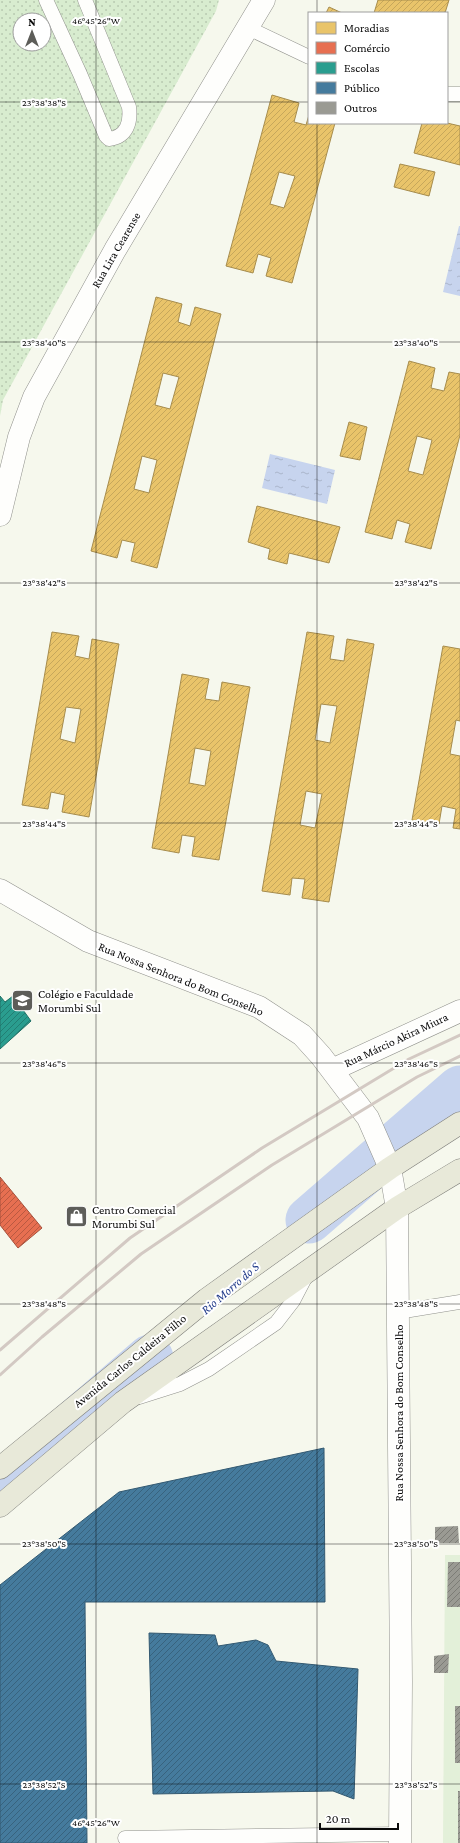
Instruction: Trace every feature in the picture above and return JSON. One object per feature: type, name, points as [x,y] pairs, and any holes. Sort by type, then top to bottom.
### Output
[{"type":"main road","name":"Avenida Carlos Caldeira Filho","points":[[0,1468],[208,1299],[390,1168],[460,1122]]},
{"type":"main road","points":[[0,1506],[123,1402],[397,1208],[460,1170]]},
{"type":"street","name":"Rua Lira Cearense","points":[[0,514],[19,436],[34,397],[115,250],[264,0]]},
{"type":"street","name":"Rua Nossa Senhora do Bom Conselho","points":[[0,890],[88,941],[259,1008],[302,1035],[332,1070],[368,1118],[390,1168],[397,1208],[401,1673],[400,1839]]},
{"type":"street","name":"Rua Márcio Akira Miura","points":[[332,1070],[460,1011]]},
{"type":"lane","points":[[46,0],[74,60],[106,136],[109,139],[120,136],[128,124],[130,119],[129,107],[85,0]]},
{"type":"lane","points":[[248,28],[308,57]]},
{"type":"lane","points":[[448,94],[460,94]]},
{"type":"lane","points":[[398,1312],[460,1302]]},
{"type":"lane","points":[[125,1838],[400,1839]]},
{"type":"green space","points":[[0,0],[219,0],[216,11],[3,400],[0,416]]},
{"type":"green space","points":[[445,1555],[460,1555],[460,1843],[443,1843]]},
{"type":"water","points":[[460,226],[460,296],[443,292]]},
{"type":"water","points":[[270,454],[335,470],[327,504],[262,488]]},
{"type":"building: Moradias","points":[[378,0],[449,0],[445,12],[374,12]]},
{"type":"building: Moradias","points":[[329,7],[340,12],[326,12]]},
{"type":"building: Moradias","points":[[272,95],[299,103],[294,122],[306,125],[308,118],[308,124],[335,124],[292,283],[266,276],[271,258],[258,254],[253,273],[226,266]],"holes":[[[279,172],[295,176],[284,208],[270,204]]]},
{"type":"building: Moradias","points":[[448,123],[460,126],[460,165],[414,153],[422,124]]},
{"type":"building: Moradias","points":[[400,164],[435,172],[429,196],[394,187]]},
{"type":"building: Moradias","points":[[156,297],[182,304],[178,322],[190,326],[195,307],[221,314],[157,568],[131,561],[135,543],[122,540],[117,558],[91,551]],"holes":[[[163,373],[179,377],[170,409],[155,405]],[[142,456],[157,460],[149,493],[134,489]]]},
{"type":"building: Moradias","points":[[409,361],[435,368],[431,388],[444,391],[449,372],[460,374],[460,435],[431,549],[405,542],[410,524],[397,520],[392,539],[365,532]],"holes":[[[417,436],[432,440],[423,475],[408,471]]]},
{"type":"building: Moradias","points":[[349,422],[367,427],[360,460],[340,456]]},
{"type":"building: Moradias","points":[[257,506],[340,527],[329,563],[289,553],[287,564],[268,559],[270,549],[248,542]]},
{"type":"building: Moradias","points":[[52,632],[79,636],[75,656],[89,659],[92,639],[119,644],[89,817],[62,812],[65,795],[51,792],[48,809],[22,805]],"holes":[[[66,707],[81,709],[75,743],[60,739]]]},
{"type":"building: Moradias","points":[[307,632],[334,636],[330,659],[344,661],[347,639],[374,644],[329,902],[302,898],[305,879],[292,878],[290,895],[262,891]],"holes":[[[321,704],[337,706],[330,743],[315,740]],[[306,791],[322,794],[315,828],[300,825]]]},
{"type":"building: Moradias","points":[[443,646],[460,649],[460,721],[456,720],[450,754],[460,756],[460,829],[453,828],[456,809],[442,806],[439,824],[412,820]]},
{"type":"building: Moradias","points":[[182,674],[209,679],[205,699],[219,701],[222,682],[250,687],[219,860],[192,856],[195,837],[182,835],[179,853],[152,848]],"holes":[[[195,748],[211,751],[205,786],[189,783]]]},
{"type":"building: Comércio","points":[[0,1177],[42,1228],[18,1248],[0,1225]]},
{"type":"building: Escolas","points":[[0,996],[5,1002],[13,996],[31,1021],[0,1049]]},
{"type":"building: Público","points":[[324,1448],[325,1602],[85,1602],[87,1843],[0,1843],[0,1585],[119,1492]]},
{"type":"building: Público","points":[[149,1633],[215,1635],[218,1646],[256,1640],[268,1645],[276,1661],[358,1669],[354,1799],[333,1791],[153,1794]]},
{"type":"building: Outros","points":[[458,1526],[459,1543],[435,1543],[435,1527]]},
{"type":"building: Outros","points":[[448,1562],[460,1562],[460,1607],[447,1607]]},
{"type":"building: Outros","points":[[449,1654],[448,1673],[434,1673],[434,1656]]},
{"type":"building: Outros","points":[[455,1706],[460,1706],[460,1763],[455,1763]]},
{"type":"building: Outros","points":[[458,1791],[460,1791],[460,1843],[458,1843]]},
{"type":"waterway","name":"Rio Morro do S","points":[[309,1220],[460,1089]]},
{"type":"waterway","name":"Rio Morro do S","points":[[0,1487],[150,1358]]},
{"type":"railway","points":[[0,1350],[130,1238],[262,1148],[409,1059],[460,1035]]},
{"type":"railway","points":[[0,1375],[42,1337],[141,1254],[272,1165],[417,1077],[460,1056]]},
{"type":"place","name":"Colégio e Faculdade Morumbi Sul","points":[[23,1001]]},
{"type":"place","name":"Centro Comercial Morumbi Sul","points":[[77,1217]]}]
